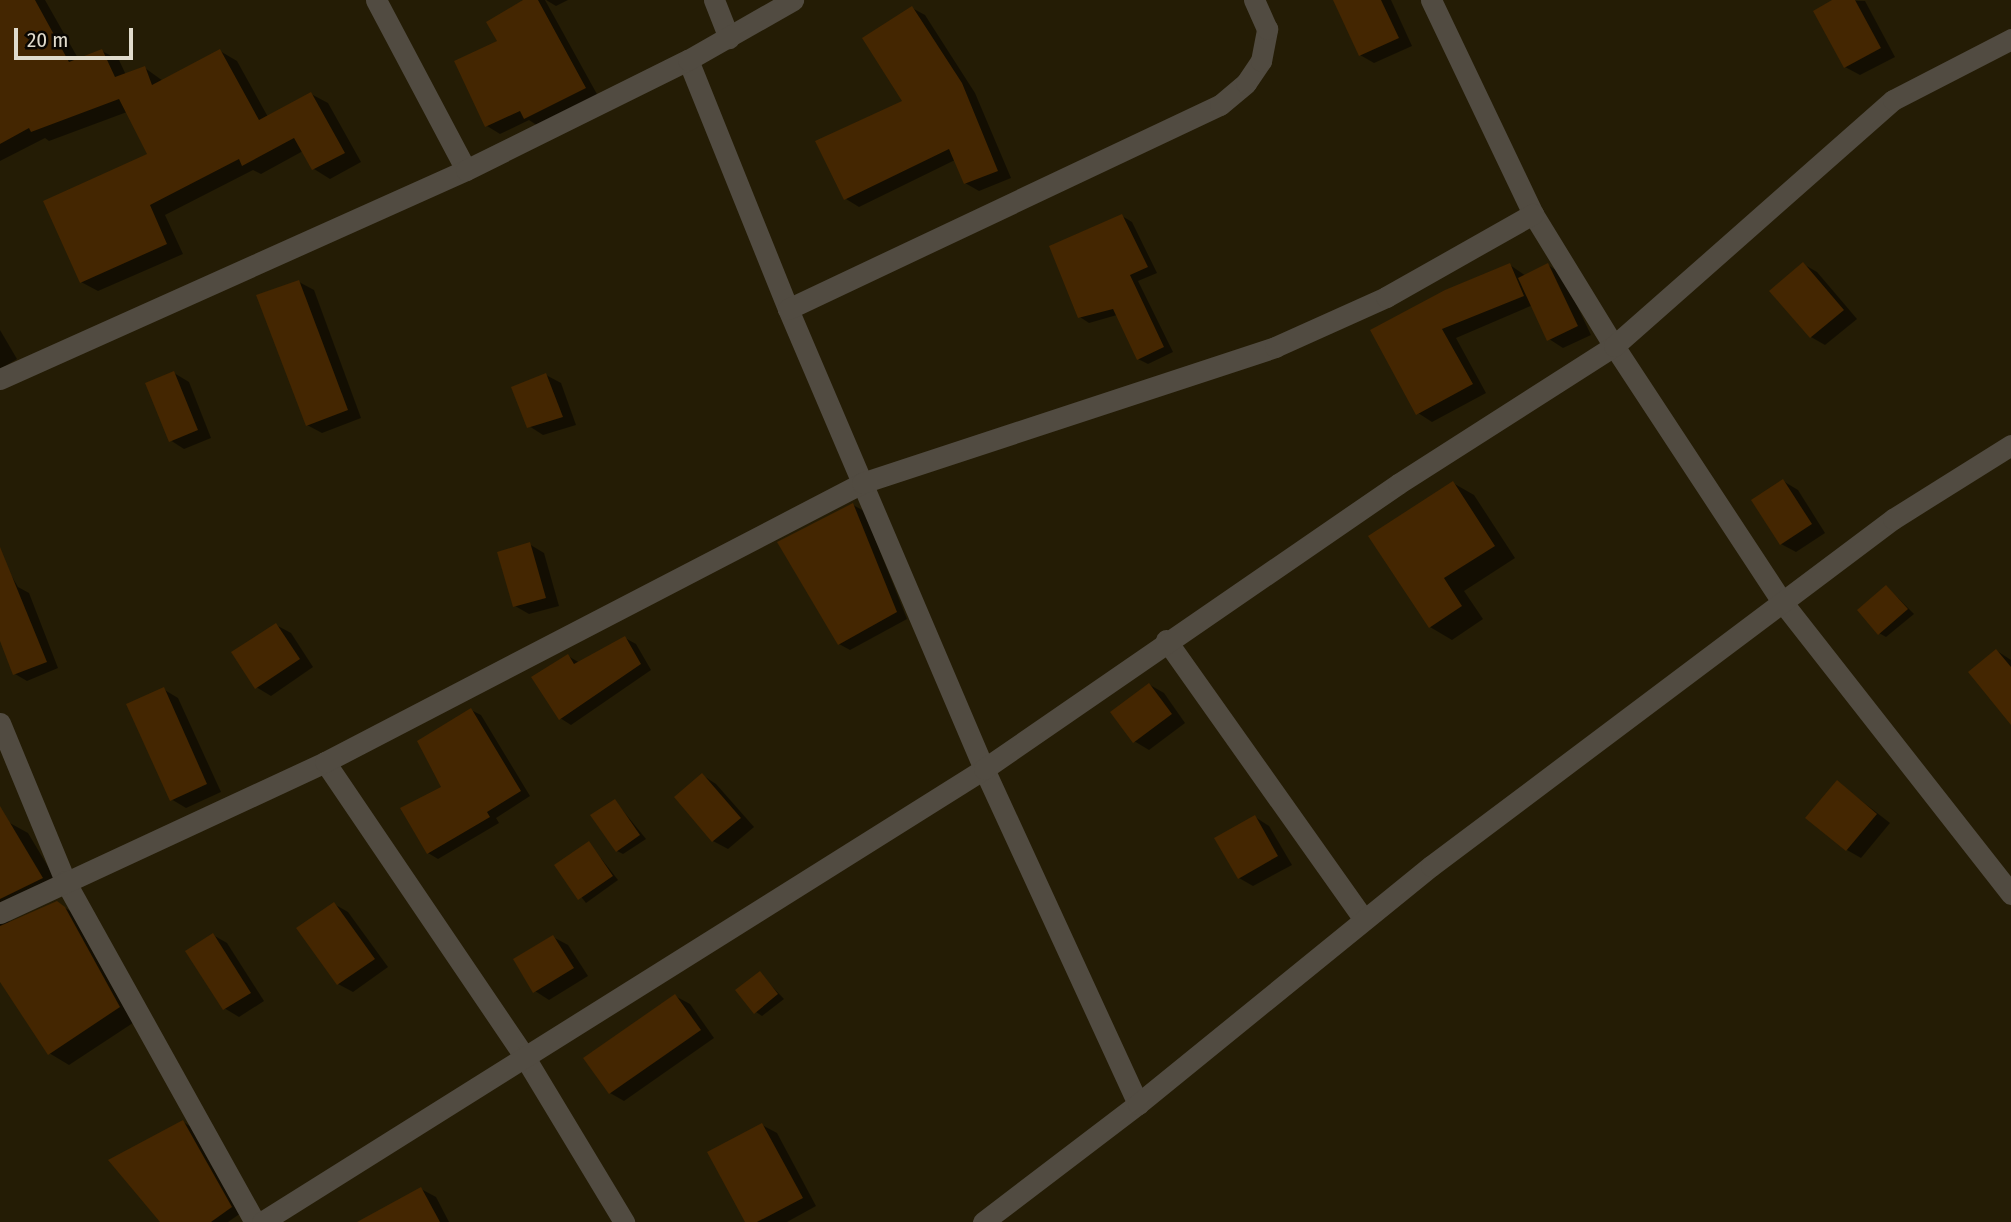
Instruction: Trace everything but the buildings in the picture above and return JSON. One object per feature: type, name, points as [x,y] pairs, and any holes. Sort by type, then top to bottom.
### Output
[{"type":"street","points":[[376,0],[466,170]]},
{"type":"street","points":[[714,0],[729,38]]},
{"type":"street","points":[[0,379],[466,170],[688,60],[793,0]]},
{"type":"street","points":[[788,309],[1220,105],[1246,83],[1261,61],[1267,29],[1254,0]]},
{"type":"street","points":[[1431,0],[1533,214],[1614,346],[1783,603],[2011,894]]},
{"type":"street","points":[[262,1222],[984,769],[1166,640],[1614,346],[1893,100],[2011,39]]},
{"type":"street","points":[[688,60],[788,309],[984,769],[1138,1104]]},
{"type":"street","points":[[0,913],[325,762],[862,483],[1275,347],[1386,297],[1533,214]]},
{"type":"street","points":[[983,1222],[1138,1104],[1363,918],[1893,519],[2011,445]]},
{"type":"street","points":[[1166,640],[1363,918]]},
{"type":"street","points":[[0,723],[65,881],[255,1222]]},
{"type":"street","points":[[325,762],[524,1056],[624,1222]]}]
